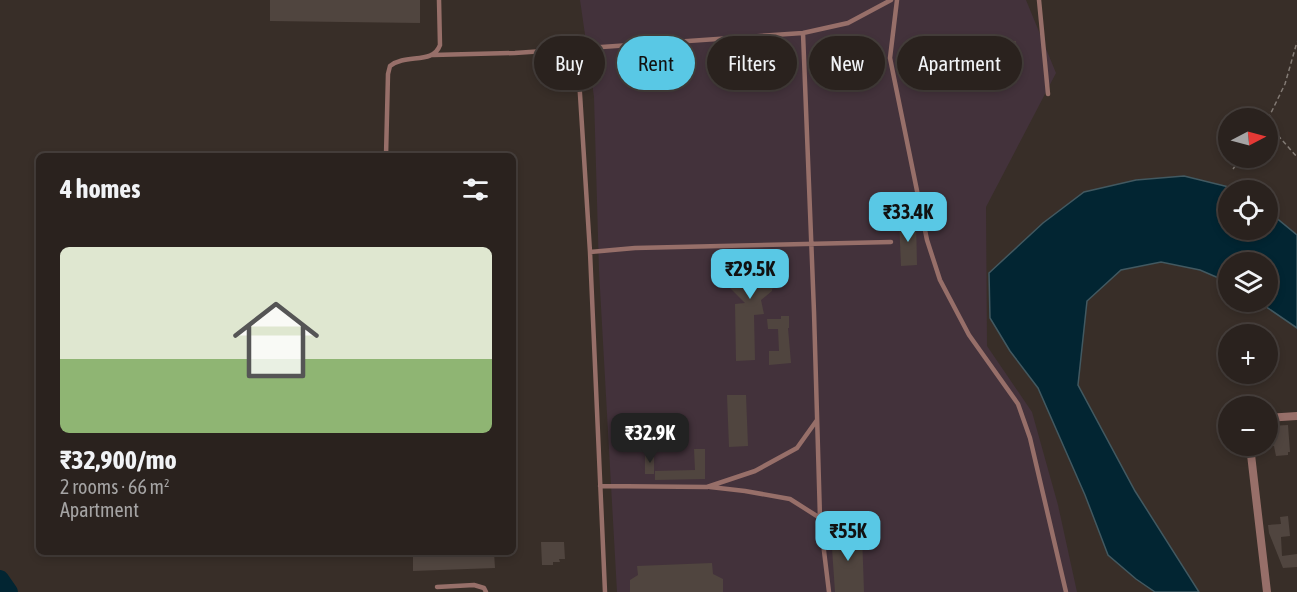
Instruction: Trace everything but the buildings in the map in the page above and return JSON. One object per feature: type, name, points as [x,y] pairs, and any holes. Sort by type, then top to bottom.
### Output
[{"type":"street","points":[[1278,417],[1297,416]]},
{"type":"street","points":[[1251,456],[1267,592]]},
{"type":"lane","points":[[434,55],[438,52],[440,45],[439,0]]},
{"type":"lane","points":[[605,45],[802,33],[849,23],[891,0]]},
{"type":"lane","points":[[897,0],[890,58],[927,240],[940,280],[969,335],[1018,404],[1030,438],[1066,592]]},
{"type":"lane","points":[[1039,0],[1048,93]]},
{"type":"lane","points":[[802,33],[812,243],[820,518],[829,592]]},
{"type":"lane","points":[[386,153],[390,66],[404,59],[434,55],[534,51]]},
{"type":"lane","points":[[580,90],[590,252],[605,592]]},
{"type":"lane","points":[[590,252],[635,248],[891,242]]},
{"type":"lane","points":[[707,487],[755,471],[797,448],[818,420]]},
{"type":"lane","points":[[600,486],[707,487],[745,491],[789,499],[820,518]]},
{"type":"lane","points":[[437,587],[474,585],[484,588],[486,592]]},
{"type":"path","points":[[1273,108],[1285,84],[1297,42]]},
{"type":"path","points":[[1278,135],[1297,157]]},
{"type":"shaded area","points":[[580,0],[1026,0],[1056,73],[986,207],[987,346],[1032,412],[1058,505],[1077,592],[617,592],[599,271],[593,90],[605,90],[605,36],[585,36]]},
{"type":"water","points":[[1184,176],[1218,184],[1218,240],[1278,240],[1278,219],[1297,235],[1297,328],[1274,312],[1278,312],[1278,252],[1218,252],[1218,278],[1200,270],[1161,262],[1121,270],[1087,301],[1078,385],[1135,491],[1199,592],[1155,592],[1108,555],[1085,495],[1038,388],[1010,351],[990,318],[989,273],[1043,223],[1084,192],[1136,180]]},
{"type":"waterway","points":[[0,579],[9,592]]}]
